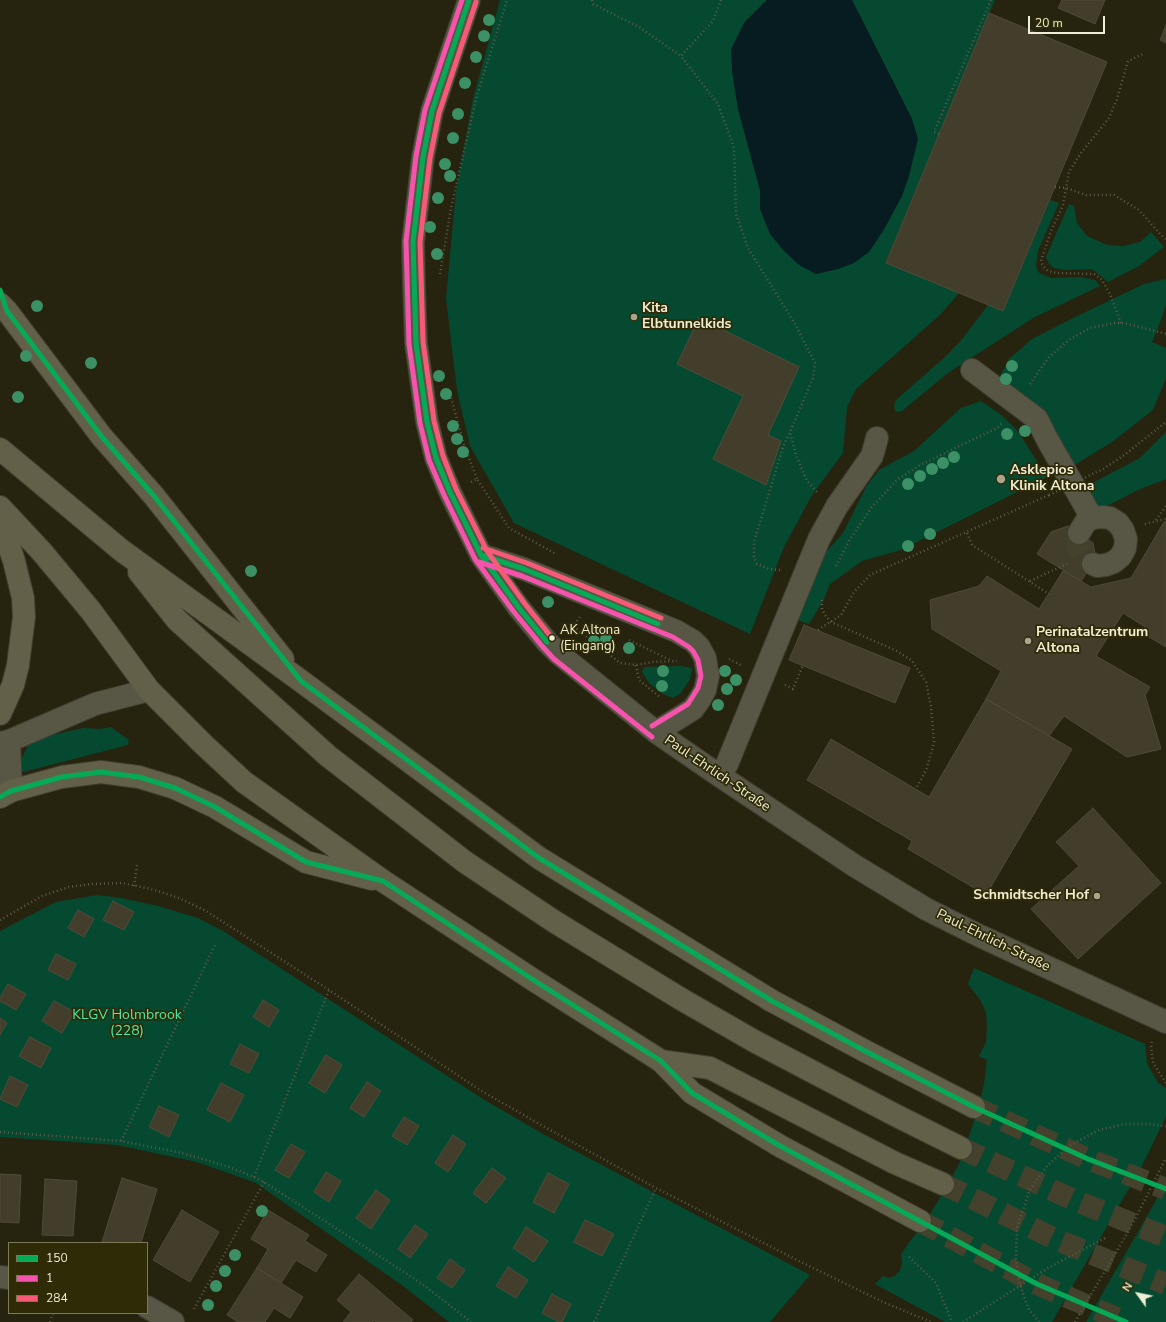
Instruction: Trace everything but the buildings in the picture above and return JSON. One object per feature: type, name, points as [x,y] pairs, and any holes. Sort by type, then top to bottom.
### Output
[{"type":"highway","points":[[0,290],[4,307],[102,437],[154,496],[301,681]]},
{"type":"highway","points":[[0,449],[121,550],[301,681],[539,858],[772,1001],[864,1051],[974,1107]]},
{"type":"highway","points":[[0,507],[42,552],[86,606],[149,690],[203,744],[244,782],[383,881],[535,981],[661,1061],[692,1093],[780,1146],[920,1222]]},
{"type":"highway","points":[[0,520],[14,561],[23,598],[24,617],[18,665],[13,686],[0,714]]},
{"type":"highway","points":[[121,550],[182,625],[328,756],[465,862],[555,922],[681,999],[754,1041],[961,1148]]},
{"type":"highway","points":[[5,794],[62,777],[102,772],[139,777],[175,788],[215,807],[306,862],[383,881]]},
{"type":"highway","points":[[661,1061],[710,1068],[895,1163],[943,1184]]},
{"type":"street","name":"Paul-Ehrlich-Straße","points":[[469,0],[432,111],[423,157],[413,242],[416,343],[427,422],[436,458],[450,492],[481,555],[519,608],[547,642],[566,660],[656,732],[855,866],[926,909],[1160,1030]]},
{"type":"street","points":[[972,370],[1037,419],[1048,439],[1086,526],[1102,517],[1110,518],[1118,523],[1123,530],[1126,539],[1125,548],[1121,556],[1114,562],[1106,566],[1084,562]]},
{"type":"street","points":[[720,776],[739,736],[804,572],[819,539],[837,506],[872,456],[877,438]]},
{"type":"street","points":[[481,555],[524,569],[676,631],[693,641],[699,647],[705,658],[708,676],[705,690],[692,709],[656,732]]},
{"type":"street","points":[[5,794],[4,742],[95,704],[149,690]]},
{"type":"street","points":[[148,1308],[173,1322]]},
{"type":"path","points":[[439,277],[451,208],[476,99],[507,0]]},
{"type":"path","points":[[592,0],[593,4],[639,27],[681,56],[718,104],[734,148],[736,214],[748,248],[795,324],[815,363],[813,378],[783,447],[754,542],[754,557],[757,564],[769,569],[804,572],[837,564]]},
{"type":"path","points":[[681,56],[713,21],[721,0]]},
{"type":"path","points":[[939,134],[934,132],[991,0]]},
{"type":"path","points":[[1120,323],[1110,294],[1102,280],[1094,274],[1056,273],[1048,271],[1043,266],[1041,261],[1051,231],[1063,205],[1069,172],[1080,153],[1109,118],[1117,99],[1128,61],[1143,54]]},
{"type":"path","points":[[1055,187],[1066,188],[1086,195],[1114,195],[1139,210],[1166,239]]},
{"type":"path","points":[[834,571],[849,542],[871,508],[898,479],[920,465],[997,428],[1010,417],[1033,379],[1049,357],[1069,340],[1090,328],[1114,323],[1132,325],[1166,334]]},
{"type":"path","points":[[448,385],[464,445],[477,479]]},
{"type":"path","points":[[818,630],[841,615],[854,592],[870,576],[967,533],[1103,469],[1123,456],[1166,422]]},
{"type":"path","points":[[790,432],[796,454],[807,481],[816,491],[837,506],[866,516]]},
{"type":"path","points":[[1156,520],[1166,506]]},
{"type":"path","points":[[967,533],[972,545],[1049,594]]},
{"type":"path","points":[[1030,582],[1084,562]]},
{"type":"path","points":[[824,595],[821,601],[822,609],[831,622],[897,651],[912,661],[926,682],[931,707],[934,742],[927,768],[916,789]]},
{"type":"path","points":[[585,620],[579,617],[573,626],[620,663],[636,665],[653,662],[678,661]]},
{"type":"path","points":[[623,637],[672,661]]},
{"type":"path","points":[[636,665],[639,680],[661,698]]},
{"type":"path","points":[[134,886],[137,865]]},
{"type":"path","points":[[0,920],[42,896],[69,888],[94,884],[122,883],[151,889],[179,898],[206,911],[480,1090],[543,1126],[656,1188],[813,1268],[883,1302],[930,1322]]},
{"type":"path","points":[[121,1141],[216,943]]},
{"type":"path","points":[[254,1177],[329,990]]},
{"type":"path","points":[[1160,1030],[1151,1045],[1153,1063],[1166,1083]]},
{"type":"path","points":[[1039,1322],[1028,1308],[1020,1285],[1016,1260],[1017,1228],[1030,1189],[1048,1165],[1069,1146],[1098,1130],[1124,1124],[1166,1126]]},
{"type":"path","points":[[0,1132],[121,1141],[182,1153],[227,1166],[264,1182],[421,1283],[471,1322]]},
{"type":"path","points":[[1075,1322],[1132,1225],[1166,1158]]},
{"type":"path","points":[[194,1310],[264,1182]]},
{"type":"path","points":[[594,1322],[656,1188]]},
{"type":"path","points":[[963,1322],[1048,1268],[1107,1237]]},
{"type":"path","points":[[909,1257],[936,1282],[952,1322]]},
{"type":"green space","points":[[500,0],[767,0],[744,23],[732,70],[738,109],[760,190],[760,209],[869,252],[884,229],[902,196],[912,119],[852,0],[995,0],[886,262],[959,293],[941,314],[856,389],[847,407],[843,453],[812,495],[784,547],[750,634],[514,523],[470,446],[457,390],[446,298],[456,191],[473,99]]},
{"type":"green space","points":[[1050,200],[1059,203],[1038,251],[1036,266],[1039,273],[1051,278],[1081,277],[1095,280],[1100,286],[1033,318],[948,373],[902,411],[895,411],[894,405],[896,400],[946,356],[963,338],[988,305],[1003,311]]},
{"type":"green space","points":[[1069,204],[1074,206],[1077,223],[1087,236],[1107,245],[1124,246],[1140,242],[1151,232],[1164,247],[1139,266],[1108,282],[1092,269],[1065,270],[1054,268],[1049,264],[1046,257]]},
{"type":"green space","points":[[1165,279],[1166,304],[1152,342],[1166,348],[1166,378],[1153,410],[1112,442],[1073,466],[999,378],[1009,359],[1032,339],[1144,284]]},
{"type":"green space","points":[[981,401],[1000,414],[1017,430],[1047,477],[901,550],[862,561],[830,584],[824,599],[809,624],[797,620],[817,562],[843,533],[866,487],[879,470],[914,451],[961,408]]},
{"type":"green space","points":[[1166,432],[1166,479],[1138,490],[1097,511],[1085,487],[1140,458]]},
{"type":"green space","points":[[681,666],[692,668],[690,679],[681,693],[673,698],[663,694],[649,683],[642,672],[644,667]]},
{"type":"green space","points":[[111,727],[129,740],[128,745],[23,772],[21,772],[18,766],[28,745],[43,737],[83,728],[100,729]]},
{"type":"green space","name":"KLGV Holmbrook (228)","points":[[97,895],[121,898],[158,906],[198,918],[223,931],[483,1099],[543,1134],[810,1275],[770,1322],[449,1322],[403,1286],[256,1183],[197,1162],[117,1145],[0,1137],[0,931],[56,902]]},
{"type":"green space","points":[[974,968],[1145,1044],[1147,1063],[1158,1083],[1166,1088],[1166,1116],[1143,1164],[1052,1322],[945,1322],[875,1284],[883,1276],[889,1278],[895,1276],[900,1270],[902,1264],[901,1254],[930,1214],[959,1164],[977,1113],[984,1084],[987,1060],[979,1056],[986,1042],[987,1026],[986,1013],[981,1001],[968,984]]},
{"type":"green space","points":[[1166,1180],[1166,1322],[1086,1322],[1154,1204]]},
{"type":"water","points":[[767,0],[852,0],[912,119],[918,139],[909,176],[902,196],[884,229],[869,252],[854,263],[838,269],[816,274],[799,265],[784,251],[770,234],[760,209],[760,190],[738,109],[732,70],[731,49],[744,23]]},
{"type":"tunnel","points":[[1079,533],[1077,539],[1078,548],[1082,556],[1093,564]]},
{"type":"tunnel","points":[[974,1107],[1088,1159],[1166,1189]]},
{"type":"tunnel","points":[[961,1148],[1074,1200],[1166,1237]]},
{"type":"tunnel","points":[[943,1184],[1055,1239],[1166,1284]]},
{"type":"tunnel","points":[[920,1221],[1037,1284],[1126,1322]]},
{"type":"transit line","name":"1","points":[[462,0],[425,110],[416,156],[406,241],[409,344],[420,423],[429,460],[475,559],[514,612],[554,659],[652,737]]},
{"type":"transit line","name":"150","points":[[469,0],[432,111],[423,157],[413,242],[416,343],[427,422],[436,458],[450,492],[481,555],[519,608],[547,642]]},
{"type":"transit line","name":"284","points":[[476,2],[439,113],[430,158],[420,242],[423,342],[434,421],[443,456],[456,489],[487,551],[525,604],[552,638]]},
{"type":"transit line","name":"150","points":[[0,290],[7,311],[102,437],[154,496],[301,681],[539,858],[772,1001],[974,1107],[1088,1159],[1166,1189]]},
{"type":"transit line","name":"284","points":[[483,548],[527,563],[661,618]]},
{"type":"transit line","name":"150","points":[[481,555],[524,569],[658,624]]},
{"type":"transit line","name":"1","points":[[479,562],[522,576],[673,637],[689,647],[698,660],[701,676],[698,688],[688,704],[652,726]]},
{"type":"transit line","name":"150","points":[[0,797],[11,791],[62,777],[101,772],[139,777],[175,788],[215,807],[306,862],[383,881],[535,981],[661,1061],[692,1093],[780,1146],[1037,1284],[1126,1322]]},
{"type":"place","name":"Kita Elbtunnelkids","points":[[634,317]]},
{"type":"place","name":"Asklepios Klinik Altona","points":[[1001,479]]},
{"type":"place","name":"AK Altona (Eingang)","points":[[552,638]]},
{"type":"place","name":"Perinatalzentrum Altona","points":[[1028,641]]},
{"type":"place","name":"Schmidtscher Hof","points":[[1097,896]]}]
